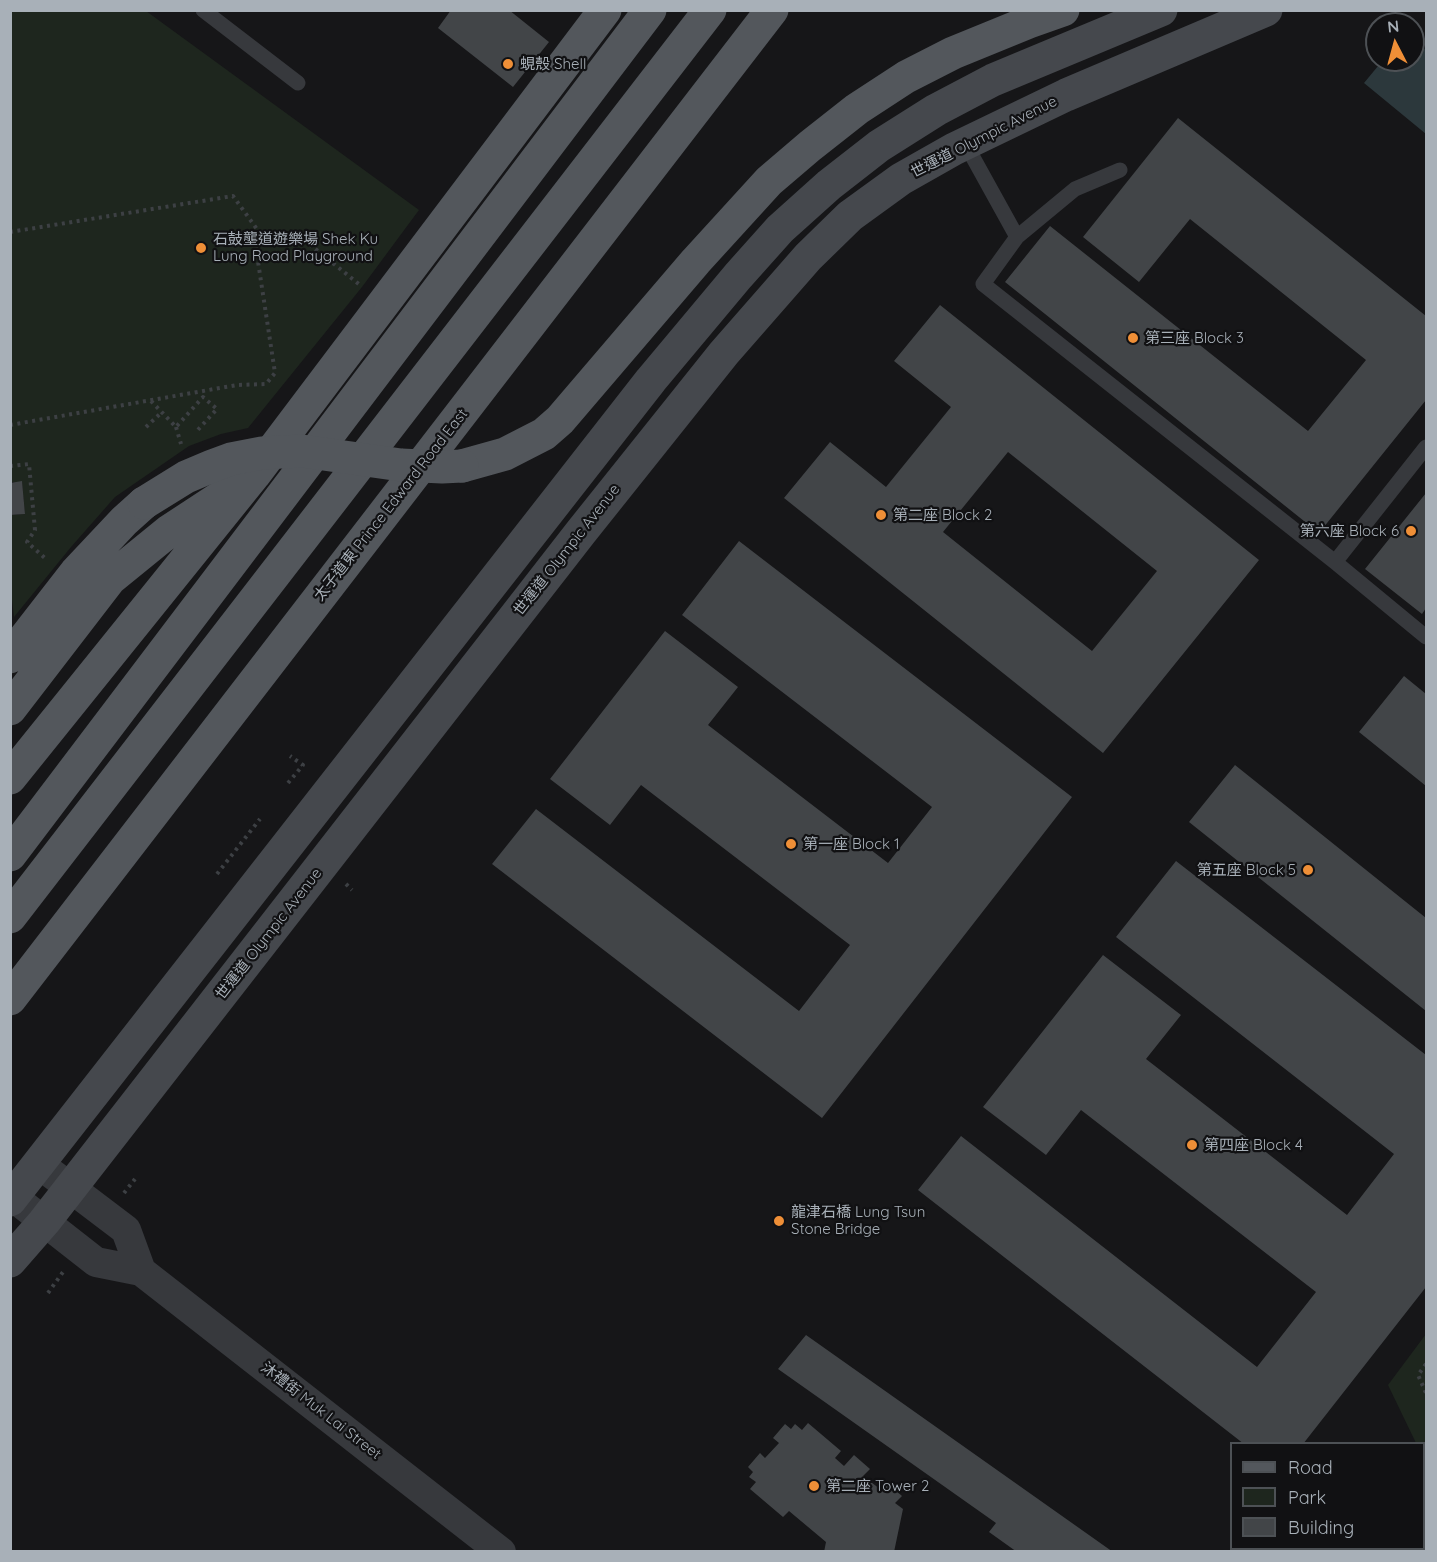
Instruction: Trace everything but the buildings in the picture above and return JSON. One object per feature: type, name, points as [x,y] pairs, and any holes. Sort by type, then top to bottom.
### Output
[{"type":"main road","points":[[10,778],[254,475],[605,10]]},
{"type":"main road","points":[[10,855],[650,10]]},
{"type":"main road","points":[[10,917],[710,10]]},
{"type":"main road","name":"太子道東 Prince Edward Road East","points":[[10,999],[772,10]]},
{"type":"main road","points":[[10,657],[76,572],[100,546],[144,504],[186,477],[231,459],[280,451],[323,452],[422,467],[462,466],[490,459],[525,445],[544,434],[560,420],[732,221],[769,181],[810,146],[857,109],[906,77],[952,53],[1063,10]]},
{"type":"main road","points":[[12,1199],[644,389],[718,299],[780,230],[829,185],[870,152],[936,110],[993,80],[1161,10]]},
{"type":"main road","name":"世運道 Olympic Avenue","points":[[10,1261],[44,1222],[581,532],[730,345],[808,257],[850,216],[902,179],[965,143],[1066,95],[1266,10]]},
{"type":"main road","points":[[10,709],[110,579],[169,531],[254,475]]},
{"type":"street","points":[[39,1164],[126,1230],[141,1271]]},
{"type":"street","name":"沐禮街 Muk Lai Street","points":[[12,1199],[96,1262],[141,1271],[501,1551]]},
{"type":"lane","points":[[203,10],[298,83]]},
{"type":"lane","points":[[965,143],[1017,237]]},
{"type":"lane","points":[[1120,170],[1074,189],[1017,237],[983,285],[1335,562],[1426,637]]},
{"type":"lane","points":[[1335,562],[1426,447]]},
{"type":"path","points":[[10,232],[233,196],[259,232],[309,243],[362,287]]},
{"type":"path","points":[[10,425],[237,385],[266,384],[275,372],[255,242],[259,232]]},
{"type":"path","points":[[176,427],[203,397],[217,409],[195,434]]},
{"type":"path","points":[[151,401],[176,427],[184,453]]},
{"type":"path","points":[[146,427],[162,412]]},
{"type":"path","points":[[10,466],[28,464],[36,530],[27,542],[51,563]]},
{"type":"path","points":[[288,783],[303,765],[290,756]]},
{"type":"path","points":[[217,874],[260,819]]},
{"type":"path","points":[[1426,1364],[1418,1375],[1426,1393]]},
{"type":"green space","name":"石鼓壟道遊樂場 Shek Ku Lung Road Playground","points":[[11,11],[146,11],[419,210],[362,287],[248,428],[221,434],[189,446],[115,497],[14,617],[10,583],[11,515],[25,514],[22,482],[11,482]]},
{"type":"green space","points":[[1426,1334],[1426,1464],[1425,1442],[1416,1442],[1388,1385]]},
{"type":"shaded area","points":[[1425,49],[1426,134],[1364,83],[1373,72],[1425,72]]},
{"type":"place","name":"蜆殼 Shell","points":[[508,64]]},
{"type":"place","name":"石鼓壟道遊樂場 Shek Ku Lung Road Playground","points":[[201,248]]},
{"type":"place","name":"第三座 Block 3","points":[[1133,338]]},
{"type":"place","name":"第二座 Block 2","points":[[881,515]]},
{"type":"place","name":"第六座 Block 6","points":[[1411,531]]},
{"type":"place","name":"第一座 Block 1","points":[[791,844]]},
{"type":"place","name":"第五座 Block 5","points":[[1308,870]]},
{"type":"place","name":"第四座 Block 4","points":[[1192,1145]]},
{"type":"place","name":"龍津石橋 Lung Tsun Stone Bridge","points":[[779,1221]]},
{"type":"place","name":"第二座 Tower 2","points":[[814,1486]]}]
